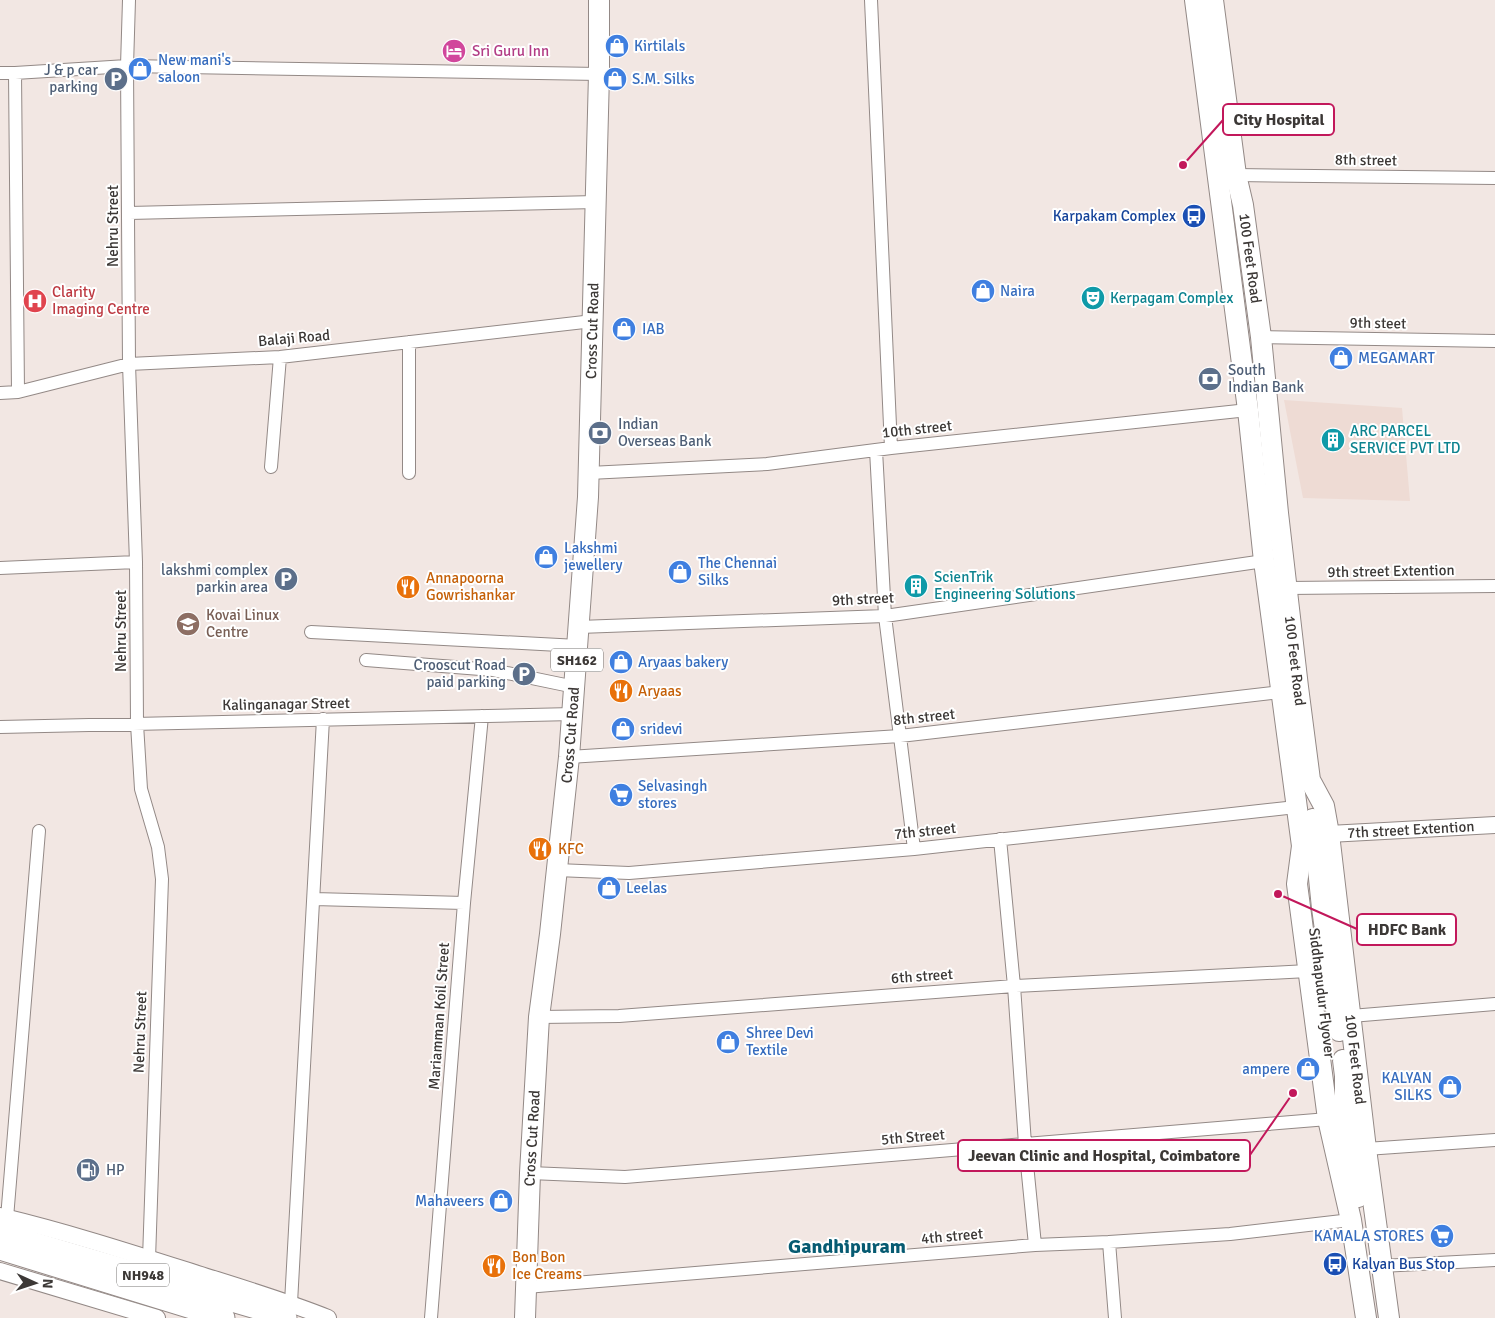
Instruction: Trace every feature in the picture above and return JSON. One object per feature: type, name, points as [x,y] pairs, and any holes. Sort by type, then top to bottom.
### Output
[{"type":"highway","name":"NH948","points":[[2,1222],[256,1308],[288,1311]]},
{"type":"highway","name":"NH948","points":[[0,1249],[224,1318]]},
{"type":"main road","name":"Cross Cut Road","points":[[525,1318],[530,1173],[539,1017],[569,757],[589,473],[594,321],[599,0]]},
{"type":"main road","name":"100 Feet Road","points":[[1195,0],[1248,410],[1264,560],[1296,808],[1315,840],[1351,1016],[1366,1149],[1389,1318]]},
{"type":"main road","name":"100 Feet Road","points":[[1213,0],[1236,175],[1243,205],[1261,337],[1278,514],[1310,780],[1324,806],[1315,840],[1297,884],[1328,1119],[1351,1220],[1366,1318]]},
{"type":"main road","name":"Siddhapudur Flyover","points":[[1315,840],[1307,878],[1332,1079],[1345,1108]]},
{"type":"main road","name":"Siddhapudur Flyover","points":[[1315,840],[1322,908],[1345,1076],[1345,1108],[1376,1318]]},
{"type":"street","name":"Nehru Street","points":[[129,0],[129,364],[136,562],[137,724],[141,789],[158,847],[162,879],[149,1258]]},
{"type":"street","points":[[871,0],[891,448]]},
{"type":"street","points":[[0,73],[128,66],[599,74]]},
{"type":"street","points":[[15,73],[18,392]]},
{"type":"street","name":"8th street","points":[[1236,175],[1495,178]]},
{"type":"street","points":[[129,213],[596,202]]},
{"type":"street","name":"Balaji Road","points":[[0,393],[18,392],[129,364],[280,357],[594,321]]},
{"type":"street","name":"9th steet","points":[[1261,337],[1495,341]]},
{"type":"street","points":[[409,342],[409,473]]},
{"type":"street","points":[[271,467],[280,357]]},
{"type":"street","name":"10th street","points":[[589,473],[767,464],[891,448],[1248,410]]},
{"type":"street","points":[[876,450],[885,616],[914,849]]},
{"type":"street","name":"9th street","points":[[311,632],[578,636],[885,616],[1264,560]]},
{"type":"street","points":[[0,568],[136,562]]},
{"type":"street","name":"9th street Extention","points":[[1287,588],[1495,586]]},
{"type":"street","points":[[366,660],[492,670],[575,687]]},
{"type":"street","name":"8th street","points":[[569,757],[900,736],[1281,692]]},
{"type":"street","name":"Kalinganagar Street","points":[[0,727],[572,714]]},
{"type":"street","name":"Mariamman Koil Street","points":[[431,1318],[464,903],[482,716]]},
{"type":"street","points":[[288,1311],[324,719]]},
{"type":"street","name":"7th street","points":[[557,870],[629,873],[914,849],[1296,808]]},
{"type":"street","name":"7th street Extention","points":[[1315,840],[1495,825]]},
{"type":"street","points":[[39,831],[2,1222],[38,1225],[149,1258],[288,1311],[328,1318]]},
{"type":"street","points":[[1000,839],[1035,1245]]},
{"type":"street","points":[[314,899],[464,903]]},
{"type":"street","name":"6th street","points":[[539,1017],[619,1016],[1014,986],[1308,971]]},
{"type":"street","points":[[1351,1016],[1495,1004]]},
{"type":"street","name":"5th Street","points":[[530,1173],[625,1177],[1328,1119]]},
{"type":"street","points":[[1366,1149],[1495,1140]]},
{"type":"street","name":"4th street","points":[[526,1287],[1035,1245],[1230,1234],[1351,1220]]},
{"type":"street","points":[[1109,1242],[1115,1318]]},
{"type":"street","points":[[1381,1266],[1495,1260]]},
{"type":"street","points":[[0,1272],[157,1318]]},
{"type":"shaded area","name":"ARC PARCEL SERVICE PVT LTD","points":[[1284,400],[1402,408],[1410,501],[1303,498]]},
{"type":"shaded area","name":"Kovai Linux Centre","points":[[182,616],[197,616],[193,633],[180,632]]},
{"type":"place","name":"Kirtilals","points":[[617,46]]},
{"type":"place","name":"Sri Guru Inn","points":[[454,51]]},
{"type":"place","name":"New mani's saloon","points":[[140,69]]},
{"type":"place","name":"J & p car parking","points":[[116,79]]},
{"type":"place","name":"S.M. Silks","points":[[615,79]]},
{"type":"place","name":"City Hospital","points":[[1183,165]]},
{"type":"place","name":"Karpakam Complex","points":[[1194,216]]},
{"type":"place","name":"Naira","points":[[983,291]]},
{"type":"place","name":"Kerpagam Complex","points":[[1093,298]]},
{"type":"place","name":"Clarity Imaging Centre","points":[[35,301]]},
{"type":"place","name":"IAB","points":[[624,329]]},
{"type":"place","name":"MEGAMART","points":[[1341,358]]},
{"type":"place","name":"South Indian Bank","points":[[1210,379]]},
{"type":"place","name":"Indian Overseas Bank","points":[[600,433]]},
{"type":"place","name":"ARC PARCEL SERVICE PVT LTD","points":[[1333,440]]},
{"type":"place","name":"Lakshmi jewellery","points":[[546,557]]},
{"type":"place","name":"The Chennai Silks","points":[[680,572]]},
{"type":"place","name":"lakshmi complex parkin area","points":[[286,579]]},
{"type":"place","name":"ScienTrik Engineering Solutions","points":[[916,586]]},
{"type":"place","name":"Annapoorna Gowrishankar","points":[[408,587]]},
{"type":"place","name":"Kovai Linux Centre","points":[[188,624]]},
{"type":"place","name":"Aryaas bakery","points":[[621,662]]},
{"type":"place","name":"Crooscut Road paid parking","points":[[524,674]]},
{"type":"place","name":"Aryaas","points":[[621,691]]},
{"type":"place","name":"sridevi","points":[[623,729]]},
{"type":"place","name":"Selvasingh stores","points":[[621,795]]},
{"type":"place","name":"KFC","points":[[540,849]]},
{"type":"place","name":"Leelas","points":[[609,888]]},
{"type":"place","name":"HDFC Bank","points":[[1278,894]]},
{"type":"place","name":"Shree Devi Textile","points":[[728,1042]]},
{"type":"place","name":"ampere","points":[[1308,1069]]},
{"type":"place","name":"KALYAN SILKS","points":[[1450,1087]]},
{"type":"place","name":"Jeevan Clinic and Hospital, Coimbatore","points":[[1293,1093]]},
{"type":"place","name":"HP","points":[[88,1170]]},
{"type":"place","name":"Mahaveers","points":[[501,1201]]},
{"type":"place","name":"KAMALA STORES","points":[[1442,1236]]},
{"type":"place","name":"Kalyan Bus Stop","points":[[1335,1264]]},
{"type":"place","name":"Bon Bon Ice Creams","points":[[494,1266]]},
{"type":"district","name":"Gandhipuram","points":[[847,1246]]}]
